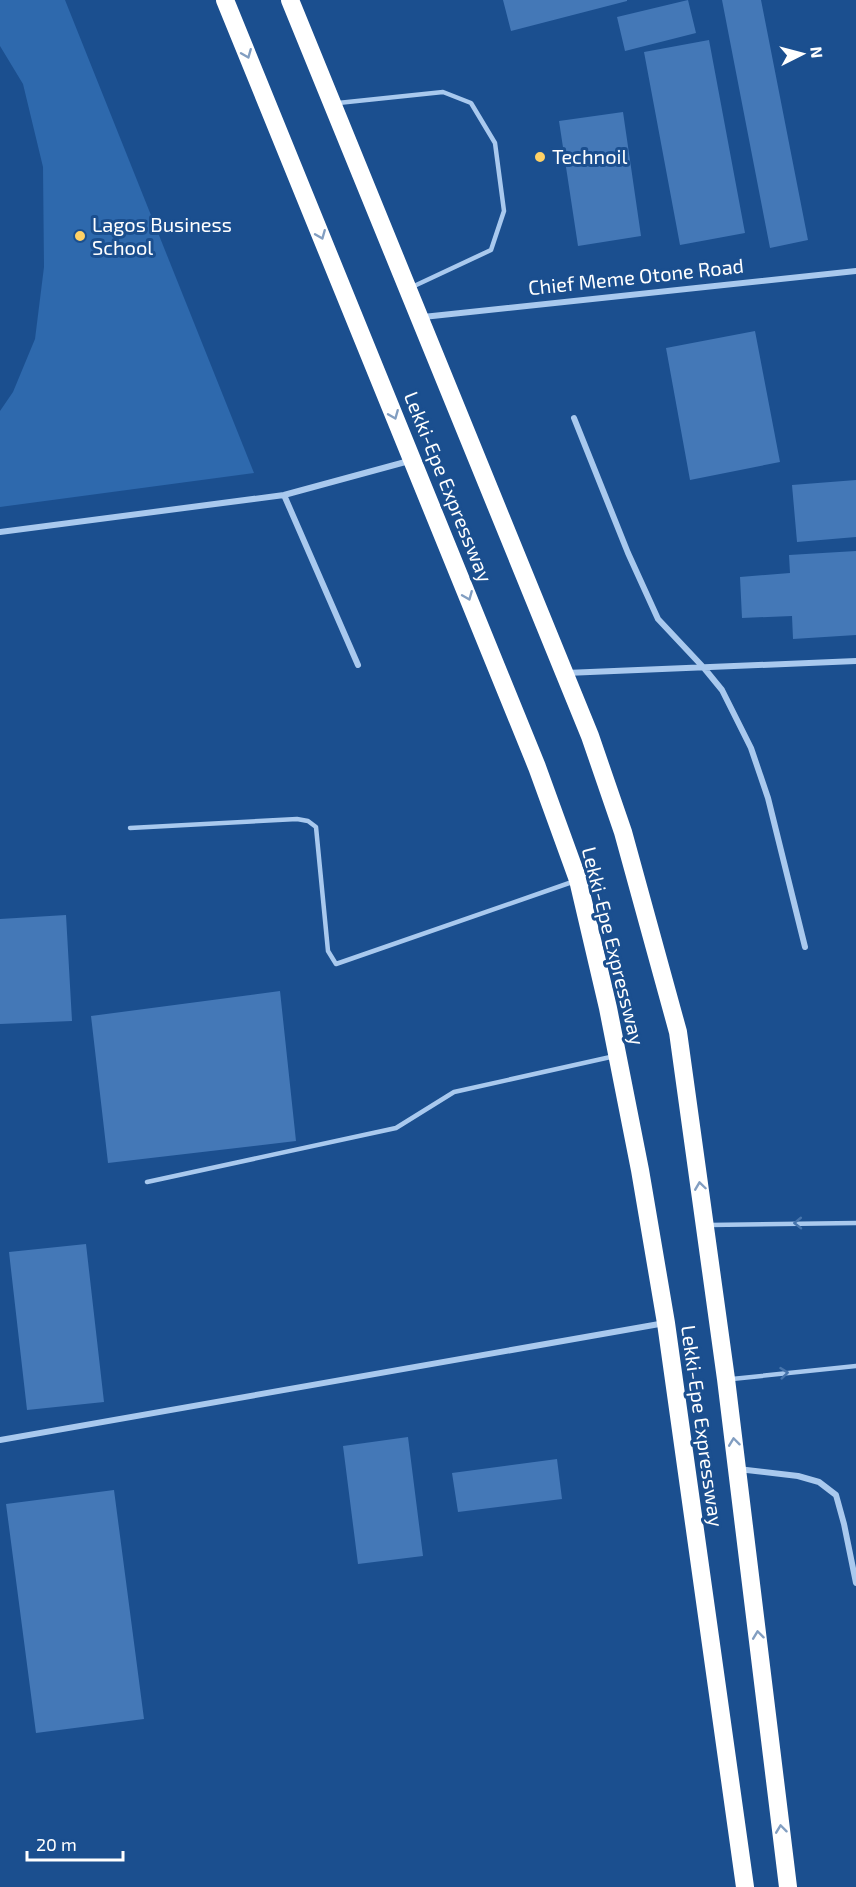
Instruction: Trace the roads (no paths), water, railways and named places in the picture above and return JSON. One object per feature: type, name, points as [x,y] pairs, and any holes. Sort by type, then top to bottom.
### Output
[{"type":"highway","name":"Lekki-Epe Expressway","points":[[225,0],[537,767],[578,880],[617,1055],[666,1323],[745,1887]]},
{"type":"highway","name":"Lekki-Epe Expressway","points":[[290,0],[590,736],[623,832],[678,1032],[738,1469],[788,1887]]},
{"type":"street","name":"Chief Meme Otone Road","points":[[419,317],[856,270]]},
{"type":"street","points":[[574,418],[628,553],[658,619],[722,690],[751,748],[768,798],[805,947]]},
{"type":"street","points":[[0,532],[284,495],[412,460]]},
{"type":"street","points":[[284,495],[358,665]]},
{"type":"street","points":[[564,673],[856,661]]},
{"type":"street","points":[[0,1440],[666,1323]]},
{"type":"street","points":[[738,1469],[798,1476],[819,1482],[836,1495],[856,1583]]},
{"type":"lane","points":[[333,104],[443,92],[471,103],[495,143],[504,212],[491,250],[408,289]]},
{"type":"lane","points":[[130,828],[297,819],[308,821],[316,827],[328,951],[336,964],[578,880]]},
{"type":"lane","points":[[147,1182],[396,1128],[454,1092],[617,1055]]},
{"type":"lane","points":[[705,1225],[856,1223]]},
{"type":"lane","points":[[726,1379],[856,1366]]},
{"type":"place","name":"Technoil","points":[[540,157]]},
{"type":"place","name":"Lagos Business School","points":[[80,236]]}]
